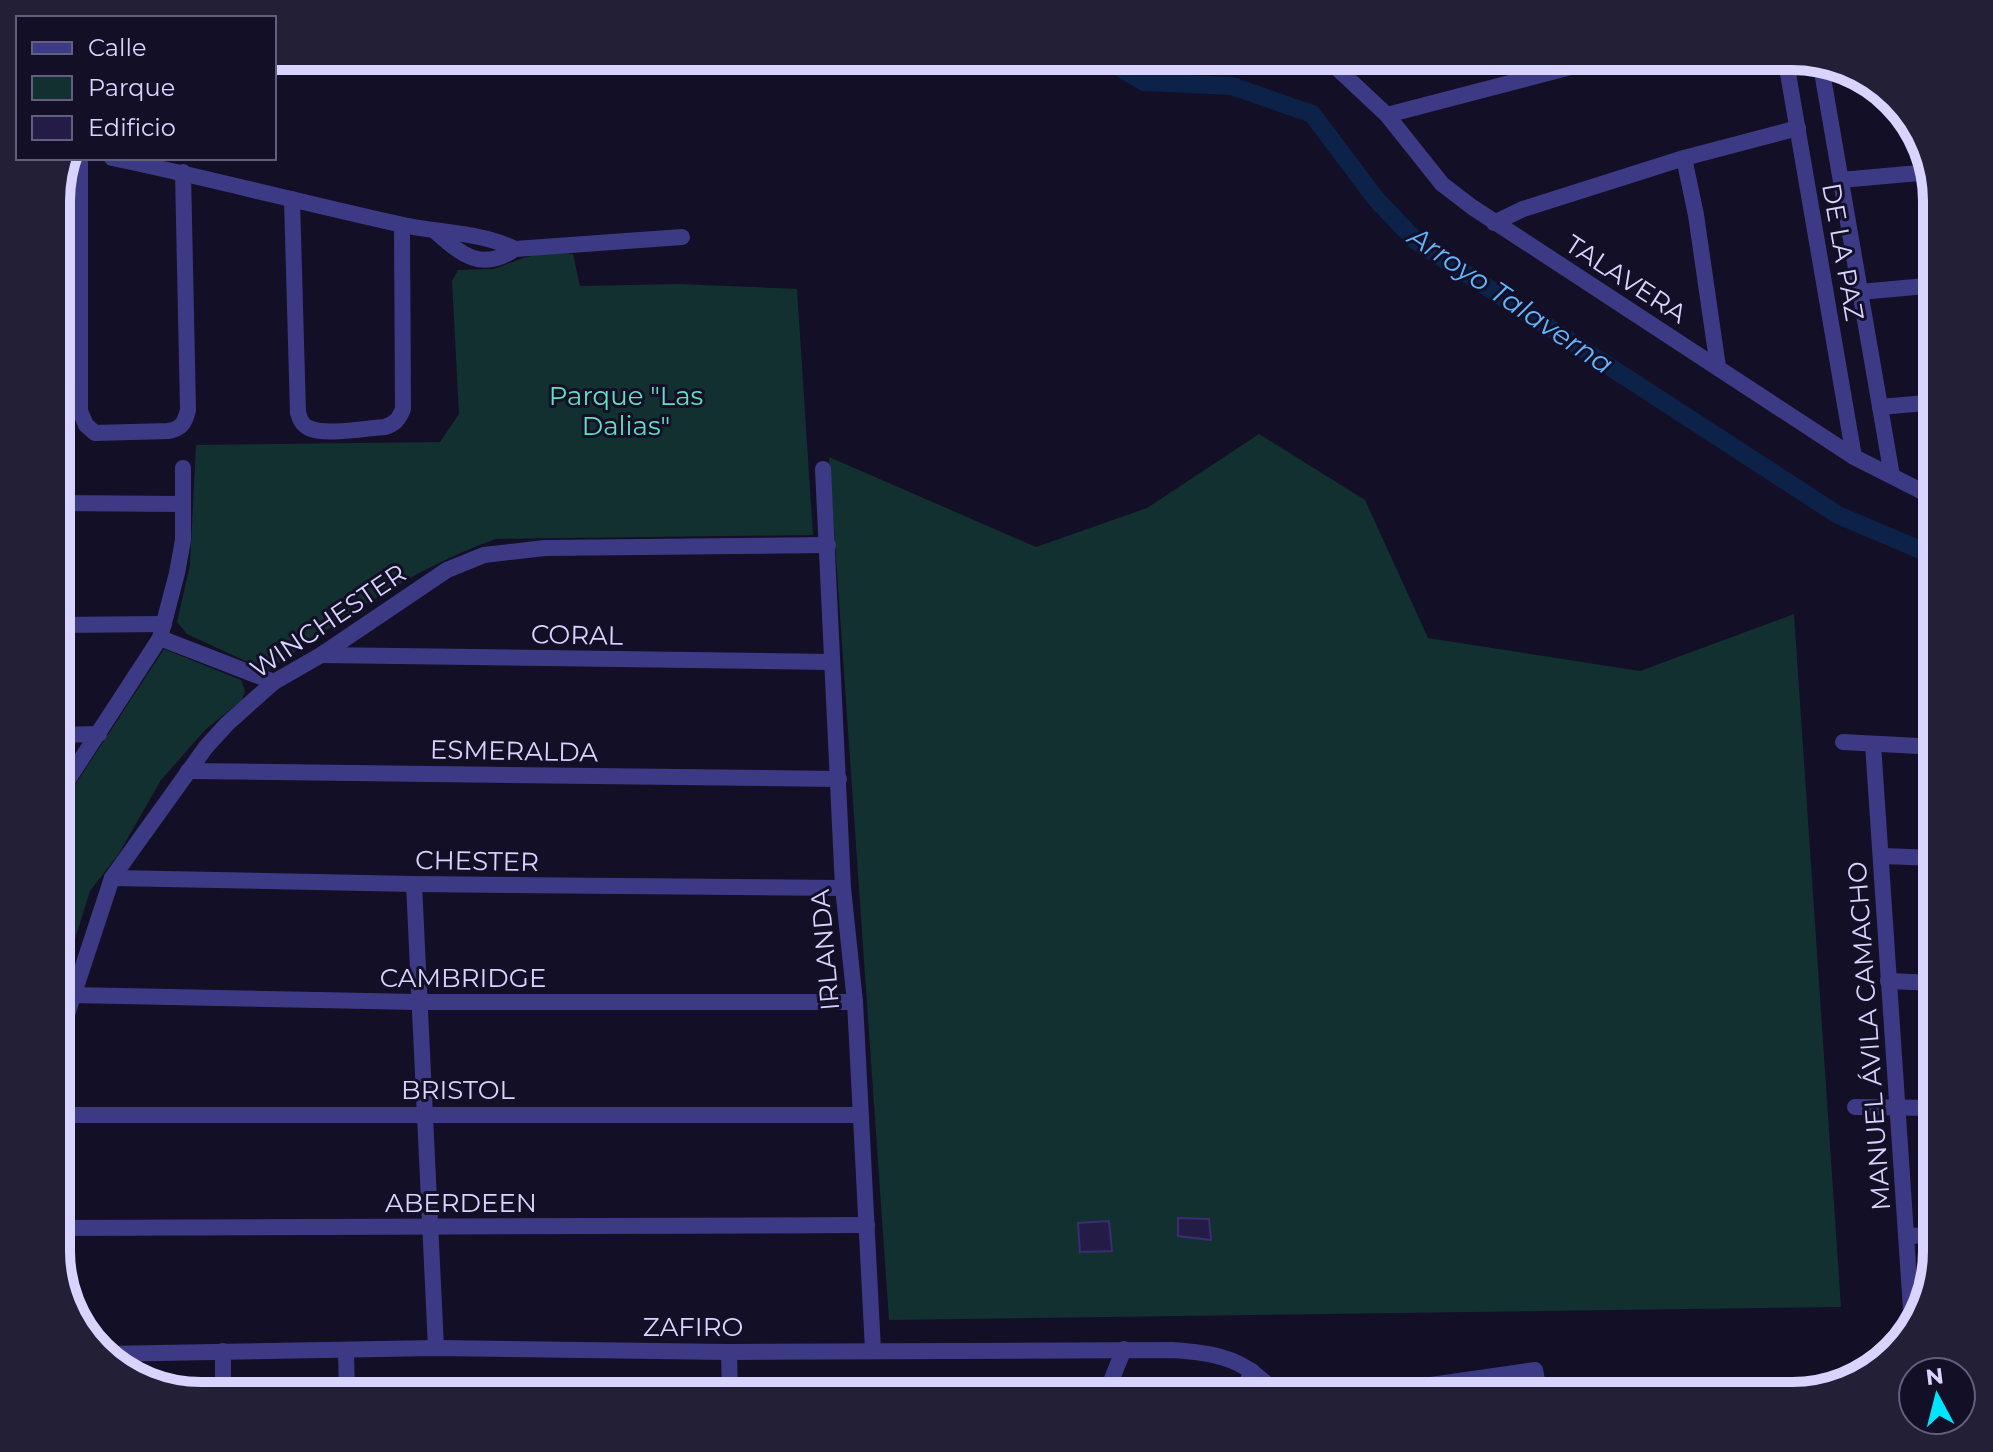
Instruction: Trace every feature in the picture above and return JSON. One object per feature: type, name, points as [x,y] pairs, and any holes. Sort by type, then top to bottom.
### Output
[{"type":"street","name":"TALAVERA","points":[[1339,70],[1387,115],[1442,184],[1494,223],[1854,457],[1923,492]]},
{"type":"street","points":[[1387,115],[1559,70]]},
{"type":"street","name":"DE LA PAZ","points":[[1788,70],[1854,457]]},
{"type":"street","points":[[1822,74],[1892,476]]},
{"type":"street","points":[[1494,223],[1523,209],[1684,158],[1798,128]]},
{"type":"street","points":[[1684,158],[1696,215],[1718,367]]},
{"type":"street","points":[[80,160],[80,402],[84,420],[95,433],[178,430],[185,423],[188,410],[183,172]]},
{"type":"street","points":[[122,160],[402,225],[495,239],[515,249],[682,237]]},
{"type":"street","points":[[1841,180],[1919,173]]},
{"type":"street","points":[[292,199],[298,413],[302,423],[310,429],[385,427],[393,424],[403,409],[402,225]]},
{"type":"street","points":[[1860,292],[1923,286]]},
{"type":"street","points":[[1880,407],[1923,403]]},
{"type":"street","points":[[70,777],[162,631],[183,540],[183,468]]},
{"type":"street","name":"IRLANDA","points":[[823,469],[843,888],[855,1002],[873,1350]]},
{"type":"street","points":[[70,503],[183,504]]},
{"type":"street","name":"WINCHESTER","points":[[70,1002],[112,878],[188,771],[227,724],[274,682],[321,655],[447,570],[484,555],[545,548],[828,545]]},
{"type":"street","points":[[70,626],[162,631],[274,682]]},
{"type":"street","name":"CORAL","points":[[321,655],[832,662]]},
{"type":"street","points":[[70,735],[99,734]]},
{"type":"street","points":[[1843,742],[1923,746]]},
{"type":"street","name":"MANUEL ÁVILA CAMACHO","points":[[1873,744],[1911,1304]]},
{"type":"street","name":"ESMERALDA","points":[[188,771],[839,779]]},
{"type":"street","points":[[1881,856],[1923,858]]},
{"type":"street","name":"CHESTER","points":[[112,878],[843,888]]},
{"type":"street","points":[[414,884],[436,1348]]},
{"type":"street","points":[[1888,981],[1923,982]]},
{"type":"street","name":"CAMBRIDGE","points":[[72,995],[418,1002],[855,1002]]},
{"type":"street","points":[[1855,1107],[1923,1107]]},
{"type":"street","name":"BRISTOL","points":[[70,1115],[859,1115]]},
{"type":"street","name":"ABERDEEN","points":[[70,1228],[867,1225]]},
{"type":"street","points":[[1906,1236],[1923,1235]]},
{"type":"street","name":"ZAFIRO","points":[[120,1354],[436,1348],[729,1352],[1124,1349],[1206,1353],[1234,1361],[1252,1371],[1263,1382]]},
{"type":"street","points":[[1111,1382],[1124,1349]]},
{"type":"street","points":[[223,1351],[223,1382]]},
{"type":"street","points":[[346,1351],[347,1382]]},
{"type":"street","points":[[729,1352],[730,1382]]},
{"type":"street","points":[[1450,1382],[1535,1370],[1537,1382]]},
{"type":"street","points":[[1247,1382],[1252,1371]]},
{"type":"green space","name":"Parque \"Las Dalias\"","points":[[548,252],[573,254],[580,286],[679,284],[797,289],[813,535],[496,539],[406,581],[349,615],[267,671],[187,634],[177,622],[190,565],[196,445],[440,442],[459,414],[452,281],[458,270],[494,269]]},
{"type":"green space","points":[[1259,434],[1365,500],[1428,638],[1640,671],[1794,614],[1841,1307],[889,1320],[829,457],[1036,547],[1147,508]]},
{"type":"green space","points":[[164,649],[241,680],[245,691],[242,700],[205,730],[161,780],[118,855],[90,891],[70,955],[70,793]]},
{"type":"building","points":[[1178,1218],[1209,1219],[1211,1240],[1178,1236]]},
{"type":"building","points":[[1109,1221],[1112,1251],[1080,1252],[1078,1223]]},
{"type":"waterway","name":"Arroyo Talaverna","points":[[1124,70],[1144,82],[1232,86],[1312,114],[1376,199],[1416,241],[1838,515],[1923,551]]}]
